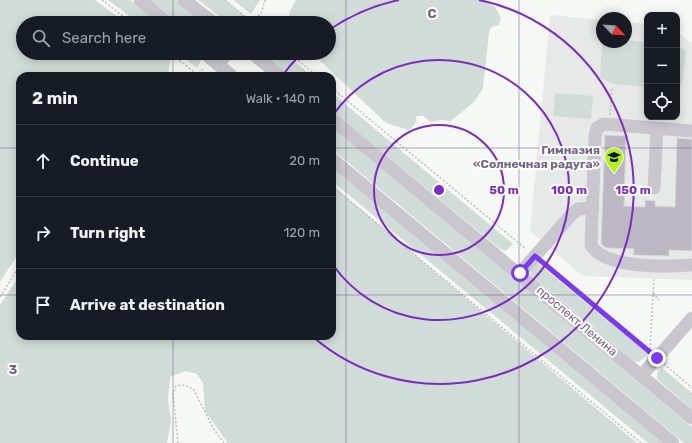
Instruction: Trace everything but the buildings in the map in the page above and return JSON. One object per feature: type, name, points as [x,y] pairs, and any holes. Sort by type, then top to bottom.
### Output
[{"type":"street","points":[[140,0],[159,16]]},
{"type":"street","points":[[184,0],[205,16]]},
{"type":"street","points":[[216,60],[228,72]]},
{"type":"street","points":[[261,60],[275,72]]},
{"type":"street","name":"проспект Ленина","points":[[336,122],[520,273],[692,418]]},
{"type":"street","points":[[692,131],[604,124],[597,128],[595,136],[591,245],[595,252],[604,257],[642,265],[692,265]]},
{"type":"street","points":[[654,188],[657,129]]},
{"type":"street","points":[[336,162],[673,443]]},
{"type":"street","points":[[520,273],[572,214],[578,209],[592,208]]},
{"type":"street","points":[[642,375],[653,355],[692,318]]},
{"type":"path","points":[[102,0],[123,16]]},
{"type":"path","points":[[225,0],[244,16]]},
{"type":"path","points":[[258,16],[262,11],[265,0]]},
{"type":"path","points":[[179,60],[194,72]]},
{"type":"path","points":[[298,60],[312,72]]},
{"type":"path","points":[[609,125],[612,87]]},
{"type":"path","points":[[336,91],[692,388]]},
{"type":"path","points":[[336,189],[641,443]]},
{"type":"path","points":[[653,355],[654,266]]},
{"type":"path","points":[[0,297],[16,271]]},
{"type":"path","points":[[653,292],[659,300]]},
{"type":"path","points":[[178,443],[173,394],[176,386],[181,385],[188,386],[194,390],[213,428],[224,443]]},
{"type":"shaded area","points":[[0,0],[95,0],[117,16],[16,16],[16,60],[171,60],[168,72],[16,72],[16,257],[0,282]]},
{"type":"shaded area","points":[[108,0],[130,0],[149,16],[130,16]]},
{"type":"shaded area","points":[[150,0],[176,0],[197,16],[170,16]]},
{"type":"shaded area","points":[[198,0],[225,0],[244,16],[219,16]]},
{"type":"shaded area","points":[[233,0],[260,0],[251,14]]},
{"type":"shaded area","points":[[296,0],[480,0],[495,7],[501,18],[499,25],[491,27],[489,32],[483,88],[474,102],[451,121],[440,120],[431,122],[423,116],[417,116],[415,124],[409,130],[386,123],[336,76],[336,72],[332,72],[319,60],[336,60],[336,16],[289,16]]},
{"type":"shaded area","name":"Гимназия «Солнечная радуга»","points":[[550,15],[596,19],[596,48],[632,48],[632,23],[644,24],[644,120],[680,120],[680,34],[692,44],[692,280],[583,276],[530,231]]},
{"type":"shaded area","points":[[632,41],[644,42],[644,87],[613,84],[600,78],[602,48],[632,48]]},
{"type":"shaded area","points":[[680,47],[686,51],[682,85],[680,86]]},
{"type":"shaded area","points":[[186,60],[201,60],[197,68]]},
{"type":"shaded area","points":[[270,60],[293,60],[307,72],[284,72]]},
{"type":"shaded area","points":[[555,93],[593,96],[591,119],[553,116]]},
{"type":"shaded area","points":[[336,96],[513,244],[506,251],[500,249],[336,114]]},
{"type":"shaded area","points":[[336,129],[692,427],[692,443],[684,443],[336,152]]},
{"type":"shaded area","points":[[336,168],[665,443],[648,443],[336,184]]},
{"type":"shaded area","points":[[336,188],[637,443],[228,443],[205,411],[203,383],[197,374],[186,371],[170,377],[168,400],[171,420],[167,443],[0,443],[0,305],[16,281],[16,340],[336,340]]},
{"type":"shaded area","points":[[535,261],[648,354],[639,362],[634,361],[531,275],[530,271]]},
{"type":"shaded area","points":[[662,368],[692,393],[692,409],[657,379],[657,373]]},
{"type":"place","name":"Гимназия «Солнечная радуга»","points":[[614,174]]},
{"type":"route","points":[[520,273],[535,256],[657,358]]}]
